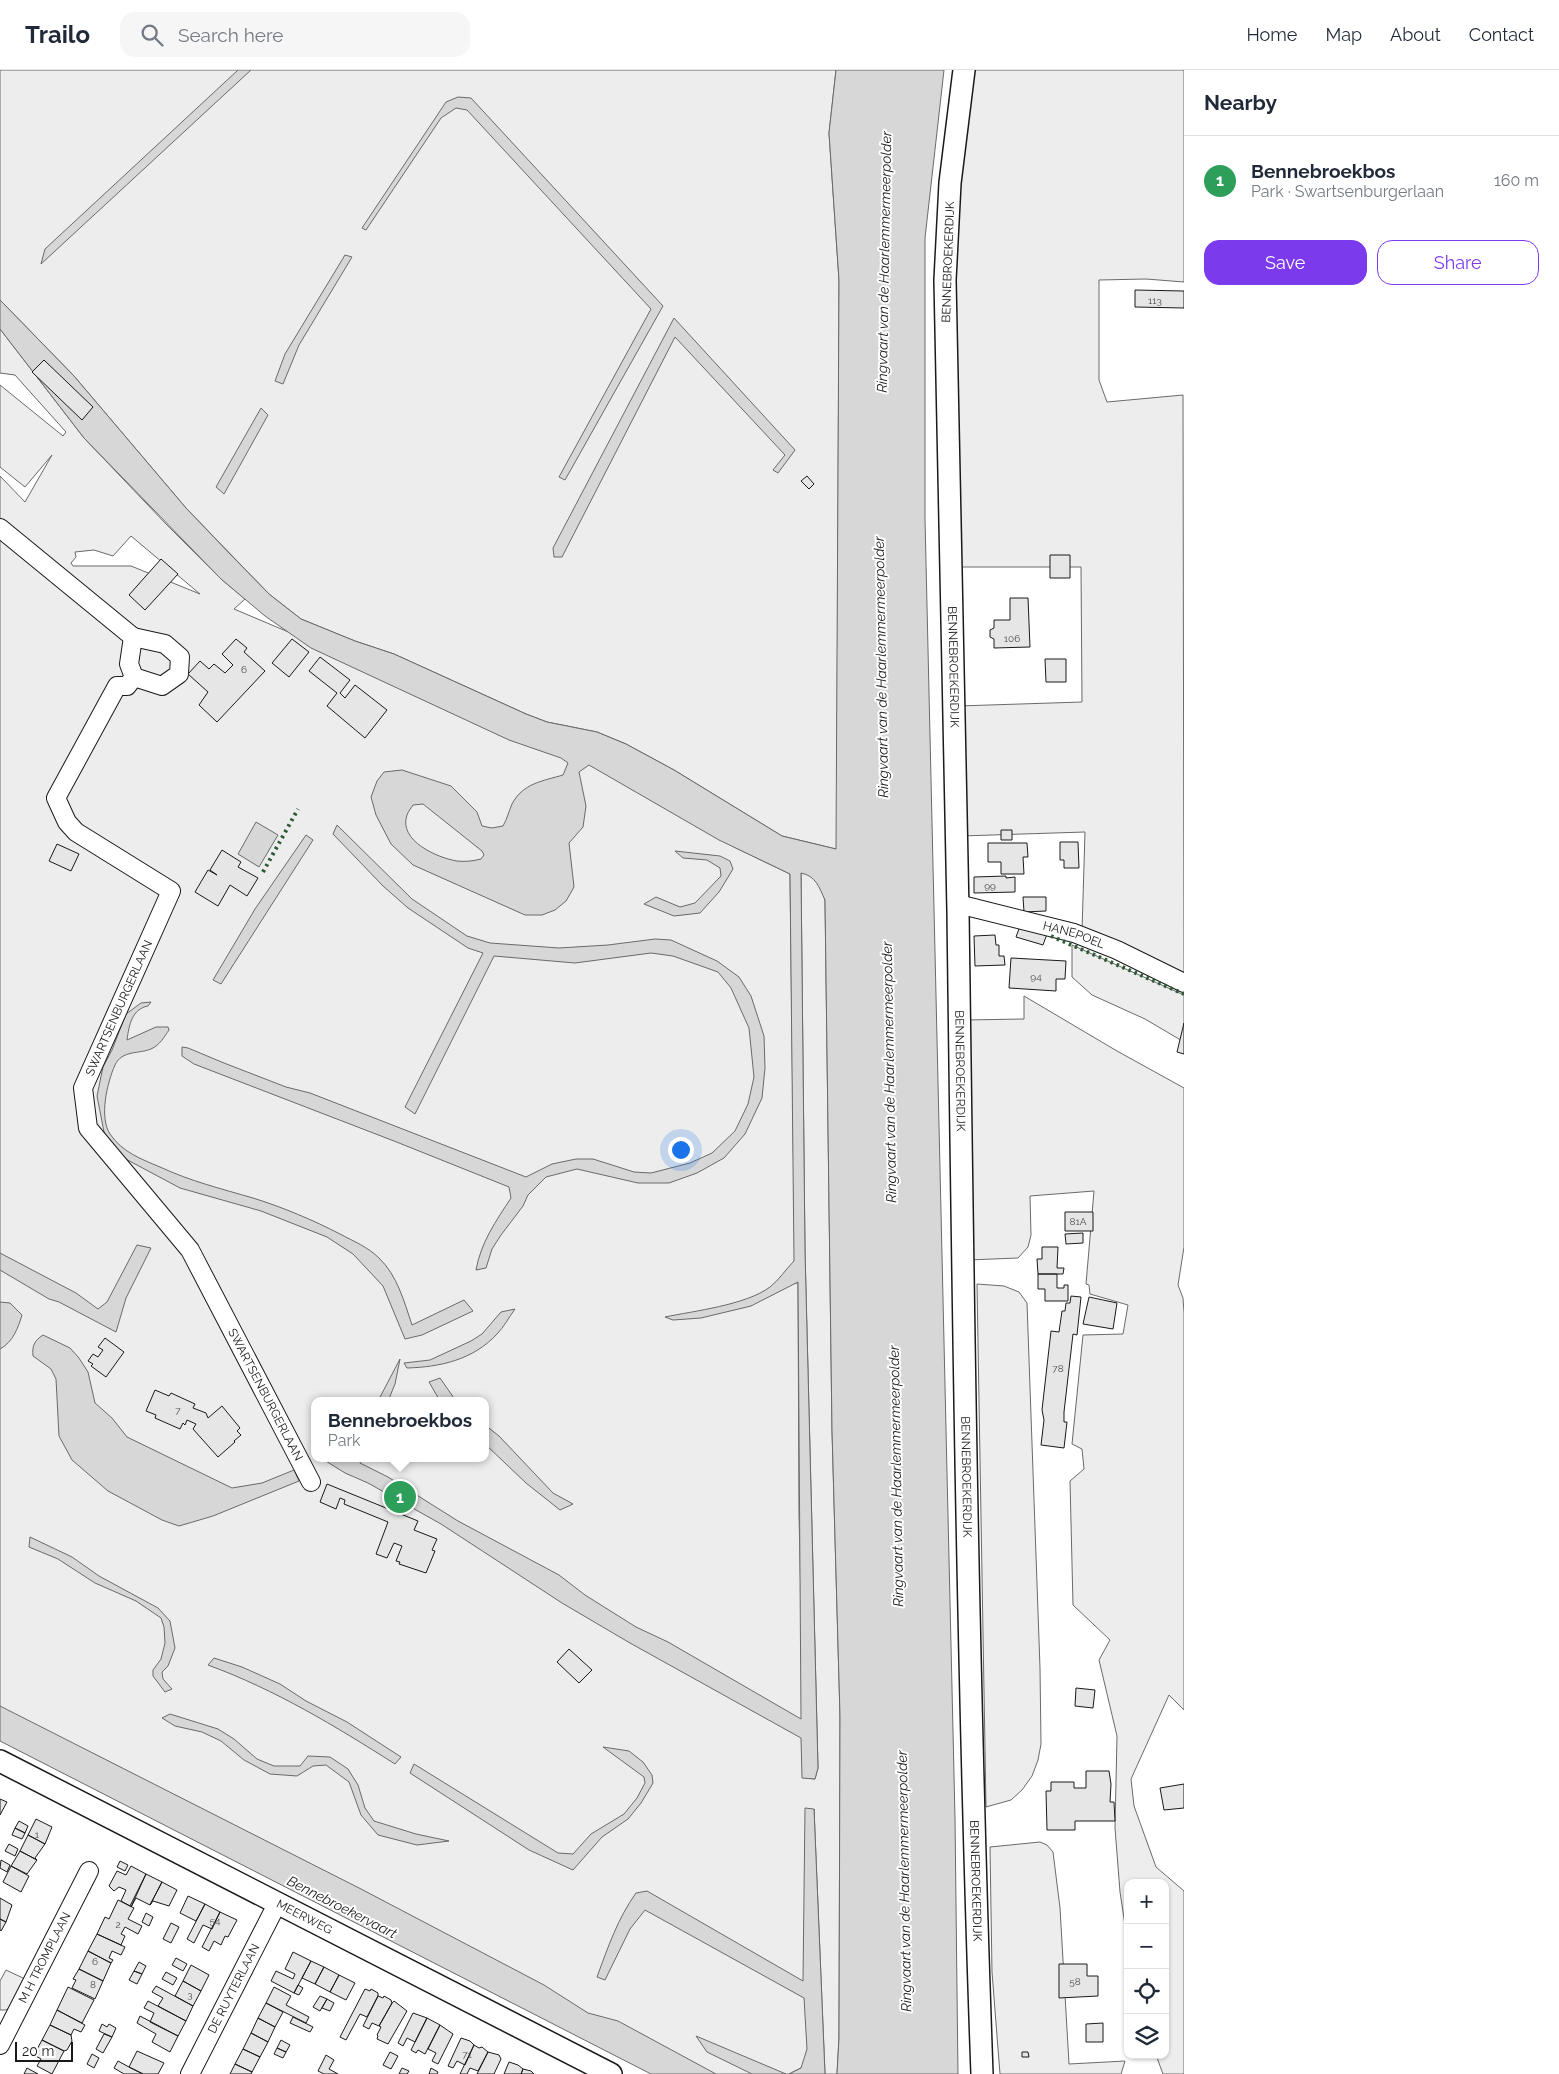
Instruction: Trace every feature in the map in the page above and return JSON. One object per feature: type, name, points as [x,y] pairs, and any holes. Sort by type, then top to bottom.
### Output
[{"type":"street","name":"BENNEBROEKERDIJK","points":[[964,70],[950,183],[945,280],[958,904],[972,1813],[982,2074]]},
{"type":"street","points":[[0,528],[133,637],[165,644],[180,657],[179,674],[162,686],[134,677],[129,664],[133,637]]},
{"type":"street","name":"SWARTSENBURGERLAAN","points":[[134,677],[127,686],[116,686],[64,787],[56,798],[67,822],[76,832],[171,891],[83,1088],[88,1128],[190,1250],[311,1482]]},
{"type":"street","name":"HANEPOEL","points":[[958,904],[1074,933],[1116,950],[1184,983]]},
{"type":"street","name":"MEERWEG","points":[[0,1761],[611,2074]]},
{"type":"street","name":"M H TROMPLAAN","points":[[2,2035],[89,1871]]},
{"type":"street","name":"DE RUYTERLAAN","points":[[190,2074],[278,1902]]},
{"type":"shaded area","points":[[0,70],[836,70],[829,133],[839,280],[837,761],[841,842],[836,849],[782,836],[674,770],[626,744],[597,732],[547,722],[526,714],[394,654],[355,641],[301,619],[269,594],[186,508],[74,376],[0,300]]},
{"type":"shaded area","points":[[969,70],[1184,70],[1184,282],[1146,279],[1099,280],[1099,380],[1107,402],[1183,395],[1184,975],[1082,931],[1085,832],[961,836],[958,706],[1082,702],[1081,567],[956,567],[950,266]]},
{"type":"shaded area","points":[[0,329],[84,438],[221,579],[245,599],[234,609],[383,672],[628,780],[736,848],[790,874],[795,1284],[798,1282],[799,1515],[805,1778],[815,1779],[818,1768],[805,1251],[801,872],[808,874],[818,881],[825,900],[832,1430],[840,1716],[839,2038],[837,2074],[825,2074],[814,1809],[811,2056],[801,2068],[789,2074],[703,2074],[0,1733],[0,476],[25,502],[52,455],[25,487],[0,467],[0,385],[63,436],[66,432],[15,375],[0,373]],"holes":[[[131,536],[200,594],[131,566],[73,566],[71,563],[76,557],[75,552],[94,550],[113,556]]]},
{"type":"shaded area","points":[[1072,945],[1184,995],[1184,1042],[1145,1019],[1092,995],[1072,977]]},
{"type":"shaded area","points":[[1024,996],[1184,1088],[1184,1247],[1178,1285],[1183,1298],[1184,1313],[1184,1710],[1169,1695],[1131,1779],[1134,1806],[1156,1867],[1184,1891],[1184,2074],[1163,2074],[1157,2059],[1169,2059],[1169,1879],[1124,1879],[1124,1918],[1115,1828],[1117,1736],[1099,1660],[1110,1640],[1073,1605],[1070,1481],[1084,1469],[1082,1449],[1072,1444],[1083,1335],[1123,1334],[1128,1305],[1090,1294],[1089,1285],[1086,1284],[1094,1191],[1030,1196],[1031,1235],[1028,1247],[1018,1258],[968,1260],[965,1020],[1024,1019]]},
{"type":"shaded area","points":[[977,1284],[1004,1286],[1019,1292],[1027,1303],[1040,1668],[1041,1744],[1032,1776],[1022,1790],[1011,1800],[986,1807]]},
{"type":"shaded area","points":[[1040,1842],[1047,1845],[1053,1852],[1060,1908],[1069,2064],[1125,2061],[1121,2074],[1000,2074],[992,1972],[990,1847]]},
{"type":"shaded area","points":[[6,1970],[25,1979],[13,2005],[6,2010],[0,2010],[0,1981]]},
{"type":"water","points":[[238,70],[251,70],[41,264],[45,249]]},
{"type":"water","name":"Ringvaart van de Haarlemmermeerpolder","points":[[836,70],[944,70],[925,238],[925,519],[955,1818],[958,2074],[837,2074],[839,2038],[840,1716],[832,1430],[825,900],[819,887],[814,879],[801,873],[805,1251],[818,1768],[815,1779],[802,1778],[801,1738],[630,1643],[562,1603],[441,1524],[327,1462],[360,1462],[458,1521],[559,1575],[585,1595],[636,1627],[668,1642],[801,1719],[798,1282],[751,1306],[701,1318],[673,1320],[665,1317],[734,1303],[760,1293],[770,1287],[794,1261],[790,874],[719,840],[589,765],[579,772],[586,806],[583,827],[569,843],[574,887],[566,901],[555,910],[542,915],[525,915],[413,865],[391,844],[376,815],[371,797],[377,781],[384,772],[402,770],[451,786],[477,812],[482,826],[492,828],[503,826],[512,804],[522,791],[541,781],[563,775],[568,763],[561,758],[509,740],[311,648],[265,616],[221,579],[84,438],[0,329],[0,300],[74,376],[186,508],[269,594],[301,619],[355,641],[394,654],[526,714],[547,722],[597,732],[626,744],[674,770],[782,836],[836,849],[839,280],[829,133]],"holes":[[[423,804],[482,851],[484,855],[481,859],[457,861],[440,856],[421,847],[408,833],[406,824],[407,815],[413,805]]]},
{"type":"water","points":[[458,97],[471,98],[663,306],[565,480],[559,477],[651,309],[467,110],[456,108],[441,118],[366,230],[362,228],[446,102]]},
{"type":"water","points":[[345,255],[352,257],[299,345],[283,384],[275,381],[285,354]]},
{"type":"water","points":[[674,318],[795,450],[778,473],[773,470],[785,455],[675,337],[562,557],[554,557],[553,548]]},
{"type":"water","points":[[261,408],[268,415],[224,494],[216,487]]},
{"type":"water","points":[[256,822],[278,835],[259,867],[238,854]]},
{"type":"water","points":[[337,825],[412,899],[467,936],[490,943],[559,948],[608,945],[655,939],[671,940],[717,961],[739,977],[751,996],[764,1036],[765,1068],[762,1098],[745,1134],[724,1158],[697,1173],[669,1183],[638,1183],[577,1169],[546,1177],[528,1195],[523,1206],[501,1235],[492,1249],[486,1268],[476,1270],[485,1241],[511,1198],[509,1187],[194,1064],[182,1056],[182,1047],[188,1048],[526,1177],[552,1164],[576,1159],[593,1159],[634,1172],[651,1173],[690,1163],[712,1153],[735,1131],[748,1104],[754,1077],[749,1028],[731,988],[718,972],[673,956],[651,953],[575,963],[494,956],[415,1114],[405,1107],[483,953],[468,948],[408,908],[383,886],[333,834]]},
{"type":"water","points":[[306,835],[313,840],[221,984],[213,980],[255,909]]},
{"type":"water","points":[[675,851],[720,856],[730,861],[733,869],[719,892],[700,913],[674,916],[644,904],[656,897],[680,907],[695,903],[721,876],[720,868],[707,860],[683,858]]},
{"type":"water","points":[[151,1002],[135,1014],[130,1023],[127,1040],[156,1027],[168,1027],[169,1030],[162,1041],[154,1047],[146,1051],[131,1053],[118,1060],[112,1072],[107,1090],[105,1119],[110,1134],[120,1146],[139,1158],[171,1172],[286,1210],[365,1247],[375,1254],[391,1272],[412,1325],[464,1300],[473,1311],[422,1335],[405,1339],[383,1286],[353,1254],[327,1237],[261,1211],[180,1188],[122,1157],[105,1137],[97,1096],[103,1067],[126,1014],[141,1003]]},
{"type":"water","points":[[137,1245],[151,1248],[126,1298],[116,1332],[59,1302],[49,1299],[0,1270],[0,1253],[76,1293],[98,1309],[107,1302]]},
{"type":"water","points":[[0,1302],[10,1303],[22,1315],[12,1339],[0,1349]]},
{"type":"water","points":[[515,1309],[488,1343],[467,1356],[432,1366],[407,1368],[404,1363],[430,1360],[471,1341],[482,1334],[501,1312]]},
{"type":"water","points":[[43,1335],[70,1348],[79,1358],[88,1372],[95,1403],[112,1418],[127,1437],[232,1488],[262,1483],[294,1470],[299,1481],[213,1516],[179,1526],[162,1520],[108,1491],[72,1460],[59,1436],[56,1379],[51,1369],[33,1356],[34,1344]]},
{"type":"water","points":[[400,1359],[395,1384],[390,1397],[380,1397]]},
{"type":"water","points":[[440,1378],[453,1397],[438,1397],[429,1382]]},
{"type":"water","points":[[489,1428],[499,1436],[553,1493],[573,1504],[560,1510],[526,1483],[489,1448]]},
{"type":"water","points":[[30,1537],[72,1557],[99,1576],[158,1608],[170,1621],[175,1648],[168,1666],[162,1672],[163,1679],[172,1689],[165,1692],[153,1676],[153,1670],[161,1659],[165,1643],[164,1627],[161,1618],[136,1601],[95,1583],[58,1559],[29,1547]]},
{"type":"water","points":[[214,1658],[242,1667],[280,1684],[306,1701],[347,1722],[401,1757],[395,1764],[281,1697],[208,1665]]},
{"type":"water","name":"Bennebroekervaart","points":[[0,1706],[361,1889],[544,1985],[588,2013],[618,2021],[716,2074],[651,2074],[0,1741]]},
{"type":"water","points":[[170,1714],[218,1729],[234,1739],[257,1759],[274,1766],[300,1766],[308,1756],[330,1757],[348,1769],[358,1785],[365,1808],[374,1821],[416,1834],[449,1841],[417,1845],[378,1835],[361,1815],[349,1782],[326,1765],[313,1766],[297,1776],[270,1774],[244,1760],[221,1741],[202,1732],[175,1726],[162,1718]]},
{"type":"water","points":[[603,1747],[629,1751],[643,1762],[652,1775],[653,1783],[641,1803],[628,1819],[602,1837],[573,1870],[529,1850],[410,1773],[414,1764],[558,1853],[573,1854],[591,1834],[624,1814],[637,1798],[645,1783],[644,1777]]},
{"type":"water","points":[[805,1808],[814,1809],[825,2074],[789,2074],[801,2068],[807,2049],[804,1998],[645,1910],[630,1929],[605,1980],[597,1977],[624,1912],[636,1893],[647,1891],[803,1981]]},
{"type":"water","points":[[696,2036],[786,2074],[752,2074],[707,2052]]},
{"type":"building","points":[[1135,290],[1184,291],[1184,308],[1135,307]]},
{"type":"building","points":[[44,360],[93,407],[82,420],[32,372]]},
{"type":"building","points":[[807,476],[814,484],[809,489],[801,481]]},
{"type":"building","points":[[1050,555],[1070,555],[1070,578],[1050,578]]},
{"type":"building","points":[[161,559],[178,574],[145,610],[129,595]]},
{"type":"building","points":[[1010,598],[1028,598],[1030,647],[994,648],[994,639],[990,637],[990,630],[994,628],[994,620],[1010,620]]},
{"type":"building","points":[[236,639],[247,648],[244,652],[265,671],[217,722],[199,705],[208,692],[188,674],[200,661],[209,669],[214,664],[225,673],[233,665],[222,654]]},
{"type":"building","points":[[292,639],[309,652],[289,677],[272,663]]},
{"type":"building","points":[[320,657],[350,680],[340,693],[345,698],[355,685],[387,710],[365,738],[327,706],[337,693],[309,671]]},
{"type":"building","points":[[1045,659],[1066,659],[1066,682],[1046,682]]},
{"type":"building","points":[[1001,830],[1012,830],[1012,840],[1001,840]]},
{"type":"building","points":[[1060,842],[1078,842],[1079,868],[1064,868],[1064,860],[1060,860]]},
{"type":"building","points":[[988,843],[1027,843],[1028,857],[1023,857],[1024,874],[1001,874],[1001,862],[988,862]]},
{"type":"building","points":[[57,844],[79,854],[71,871],[49,861]]},
{"type":"building","points":[[222,850],[241,862],[238,867],[258,878],[247,896],[230,885],[218,906],[195,892],[208,870],[217,875],[210,870]]},
{"type":"building","points":[[1006,876],[1006,878],[1015,877],[1015,892],[974,893],[974,877]]},
{"type":"building","points":[[1023,897],[1046,897],[1046,911],[1024,912]]},
{"type":"building","points":[[1020,926],[1047,934],[1043,945],[1016,937]]},
{"type":"building","points":[[995,935],[996,945],[999,945],[999,956],[1004,956],[1005,965],[975,966],[974,936]]},
{"type":"building","points":[[1011,958],[1066,961],[1065,979],[1056,979],[1056,991],[1009,988]]},
{"type":"building","points":[[1184,1023],[1184,1054],[1177,1052]]},
{"type":"building","points":[[1065,1212],[1093,1212],[1093,1231],[1065,1231]]},
{"type":"building","points":[[1083,1233],[1083,1243],[1066,1244],[1065,1234]]},
{"type":"building","points":[[1042,1247],[1058,1247],[1057,1268],[1064,1268],[1063,1274],[1038,1274],[1037,1259],[1042,1259]]},
{"type":"building","points":[[1038,1274],[1057,1274],[1057,1288],[1064,1288],[1064,1285],[1068,1285],[1068,1301],[1045,1301],[1045,1289],[1038,1289]]},
{"type":"building","points":[[1071,1296],[1081,1297],[1077,1335],[1073,1334],[1064,1412],[1064,1422],[1067,1422],[1064,1448],[1041,1445],[1044,1420],[1042,1410],[1051,1331],[1059,1332],[1062,1311],[1065,1311],[1066,1303],[1070,1303]]},
{"type":"building","points":[[1089,1297],[1117,1303],[1113,1329],[1083,1324]]},
{"type":"building","points":[[105,1338],[124,1352],[106,1377],[91,1366],[93,1364],[88,1361],[93,1354],[98,1357],[103,1350],[98,1347]]},
{"type":"building","points":[[155,1390],[169,1396],[171,1393],[195,1404],[193,1408],[206,1413],[208,1418],[222,1406],[240,1428],[237,1431],[241,1435],[218,1457],[193,1429],[196,1424],[187,1420],[180,1429],[155,1418],[156,1415],[146,1411]]},
{"type":"building","points":[[327,1484],[418,1521],[414,1530],[437,1539],[432,1550],[435,1551],[426,1573],[399,1564],[400,1562],[396,1561],[402,1546],[394,1543],[387,1558],[376,1554],[388,1522],[344,1504],[345,1500],[340,1498],[336,1509],[320,1502]]},
{"type":"building","points":[[569,1649],[592,1670],[579,1683],[557,1662]]},
{"type":"building","points":[[1076,1688],[1095,1690],[1093,1708],[1075,1706]]},
{"type":"building","points":[[1086,1771],[1109,1771],[1111,1784],[1110,1802],[1114,1802],[1115,1821],[1075,1821],[1075,1830],[1047,1830],[1046,1791],[1051,1791],[1051,1782],[1074,1782],[1074,1788],[1086,1788]]},
{"type":"building","points":[[1184,1784],[1184,1808],[1164,1810],[1160,1788]]},
{"type":"building","points":[[0,1799],[7,1802],[0,1815]]},
{"type":"building","points":[[36,1819],[52,1827],[45,1844],[28,1835]]},
{"type":"building","points":[[19,1821],[28,1826],[25,1833],[15,1828]]},
{"type":"building","points":[[15,1828],[25,1833],[22,1839],[12,1835]]},
{"type":"building","points":[[28,1835],[45,1844],[35,1858],[37,1860],[20,1851]]},
{"type":"building","points":[[9,1844],[18,1849],[15,1856],[5,1851]]},
{"type":"building","points":[[20,1851],[37,1860],[27,1874],[11,1866]]},
{"type":"building","points":[[1,1860],[10,1865],[7,1872],[0,1868]]},
{"type":"building","points":[[120,1861],[128,1865],[125,1871],[117,1867]]},
{"type":"building","points":[[11,1866],[29,1876],[21,1892],[3,1882]]},
{"type":"building","points":[[131,1866],[146,1874],[130,1906],[121,1901],[126,1890],[119,1887],[114,1891],[109,1886],[117,1871],[126,1875]]},
{"type":"building","points":[[146,1874],[162,1882],[150,1905],[136,1898],[131,1907]]},
{"type":"building","points":[[162,1882],[177,1890],[169,1906],[153,1901],[150,1905]]},
{"type":"building","points":[[188,1896],[205,1904],[196,1921],[180,1913]]},
{"type":"building","points":[[0,1898],[12,1905],[6,1922],[0,1919]]},
{"type":"building","points":[[118,1900],[134,1908],[128,1919],[142,1926],[138,1934],[125,1927],[121,1934],[125,1936],[121,1945],[97,1934],[105,1917],[109,1919]]},
{"type":"building","points":[[205,1904],[220,1912],[212,1929],[203,1925],[194,1943],[187,1939]]},
{"type":"building","points":[[220,1912],[237,1920],[228,1937],[225,1936],[221,1945],[214,1941],[209,1951],[202,1947]]},
{"type":"building","points":[[146,1913],[153,1917],[149,1926],[142,1922]]},
{"type":"building","points":[[0,1919],[6,1922],[1,1931],[0,1930]]},
{"type":"building","points":[[171,1923],[179,1927],[171,1943],[163,1939]]},
{"type":"building","points":[[97,1934],[125,1947],[121,1955],[112,1951],[109,1958],[113,1960],[111,1963],[88,1951]]},
{"type":"building","points":[[88,1951],[111,1963],[103,1981],[79,1969]]},
{"type":"building","points":[[293,1952],[311,1961],[294,1993],[271,1981],[276,1971],[293,1979],[295,1974],[285,1969]]},
{"type":"building","points":[[176,1958],[187,1964],[183,1971],[172,1965]]},
{"type":"building","points":[[311,1961],[324,1967],[315,1984],[302,1978]]},
{"type":"building","points":[[139,1962],[146,1966],[142,1974],[134,1971]]},
{"type":"building","points":[[1059,1964],[1087,1964],[1087,1976],[1098,1976],[1098,1996],[1059,1998]]},
{"type":"building","points":[[191,1965],[209,1975],[201,1991],[183,1981]]},
{"type":"building","points":[[324,1967],[339,1975],[330,1992],[315,1984]]},
{"type":"building","points":[[79,1969],[103,1981],[95,1999],[72,1988],[76,1980],[73,1979]]},
{"type":"building","points":[[134,1971],[142,1974],[137,1984],[129,1980]]},
{"type":"building","points":[[166,1972],[177,1978],[173,1985],[162,1979]]},
{"type":"building","points":[[339,1975],[355,1983],[346,2000],[330,1992]]},
{"type":"building","points":[[183,1981],[201,1991],[193,2006],[175,1996]]},
{"type":"building","points":[[298,1985],[303,1988],[299,1995],[294,1993]]},
{"type":"building","points":[[156,1986],[193,2006],[186,2021],[158,2006],[163,1998],[152,1992]]},
{"type":"building","points":[[68,1987],[94,2000],[82,2023],[57,2010]]},
{"type":"building","points":[[274,1987],[291,1996],[286,2005],[309,2017],[306,2023],[266,2003]]},
{"type":"building","points":[[365,1989],[370,1991],[371,1989],[378,1993],[378,1996],[367,2017],[360,2014],[346,2040],[340,2037]]},
{"type":"building","points":[[320,1996],[327,1999],[320,2011],[313,2007]]},
{"type":"building","points":[[378,1996],[383,1998],[384,1996],[391,2000],[392,2003],[379,2026],[372,2023],[369,2029],[363,2026]]},
{"type":"building","points":[[327,1999],[334,2003],[330,2011],[322,2008]]},
{"type":"building","points":[[148,2001],[186,2021],[178,2036],[150,2022],[154,2013],[144,2008]]},
{"type":"building","points":[[394,2001],[407,2011],[388,2044],[377,2039],[377,2035],[381,2027],[379,2026]]},
{"type":"building","points":[[266,2003],[283,2012],[275,2027],[258,2018]]},
{"type":"building","points":[[57,2010],[85,2025],[81,2032],[74,2029],[71,2035],[50,2025]]},
{"type":"building","points":[[413,2013],[427,2018],[415,2042],[407,2038],[403,2046],[398,2043]]},
{"type":"building","points":[[140,2016],[178,2036],[170,2052],[152,2042],[156,2034],[137,2023]]},
{"type":"building","points":[[293,2017],[313,2027],[310,2032],[290,2023]]},
{"type":"building","points":[[258,2018],[275,2027],[268,2042],[251,2033]]},
{"type":"building","points":[[427,2018],[440,2025],[425,2054],[418,2050],[416,2053],[411,2050]]},
{"type":"building","points":[[1103,2023],[1103,2042],[1086,2042],[1086,2024]]},
{"type":"building","points":[[102,2024],[107,2027],[109,2024],[116,2028],[112,2037],[99,2031]]},
{"type":"building","points":[[50,2025],[71,2035],[72,2041],[67,2050],[64,2051],[42,2040]]},
{"type":"building","points":[[440,2025],[453,2034],[438,2064],[432,2061],[436,2053],[428,2049]]},
{"type":"building","points":[[251,2033],[268,2042],[260,2057],[243,2049]]},
{"type":"building","points":[[104,2034],[112,2037],[103,2053],[96,2049]]},
{"type":"building","points":[[461,2038],[470,2041],[474,2045],[465,2065],[457,2061],[453,2068],[448,2066]]},
{"type":"building","points":[[42,2040],[64,2051],[52,2074],[37,2066],[41,2059],[34,2055]]},
{"type":"building","points":[[281,2040],[290,2045],[286,2052],[277,2048]]},
{"type":"building","points":[[474,2045],[479,2048],[482,2047],[488,2052],[478,2071],[470,2068],[467,2074],[460,2074]]},
{"type":"building","points":[[277,2048],[286,2052],[283,2058],[274,2054]]},
{"type":"building","points":[[243,2049],[260,2057],[252,2072],[235,2064]]},
{"type":"building","points":[[137,2051],[164,2063],[158,2074],[143,2074],[129,2067]]},
{"type":"building","points":[[390,2052],[398,2056],[391,2069],[383,2065]]},
{"type":"building","points":[[488,2052],[499,2055],[501,2059],[494,2074],[477,2074]]},
{"type":"building","points":[[1022,2052],[1028,2052],[1029,2057],[1022,2057]]},
{"type":"building","points":[[92,2054],[99,2058],[94,2068],[87,2064]]},
{"type":"building","points":[[326,2055],[334,2060],[329,2069],[338,2074],[324,2074],[318,2071]]},
{"type":"building","points":[[118,2061],[143,2074],[124,2074],[114,2068]]},
{"type":"building","points":[[509,2062],[523,2069],[521,2074],[504,2074]]},
{"type":"building","points":[[235,2064],[252,2072],[251,2074],[230,2074]]},
{"type":"building","points":[[27,2068],[38,2074],[24,2074]]},
{"type":"building","points":[[402,2068],[409,2071],[407,2074],[399,2074]]},
{"type":"building","points":[[431,2068],[438,2072],[437,2074],[429,2074]]},
{"type":"building","points":[[523,2069],[531,2071],[534,2074],[521,2074]]},
{"type":"hedge","points":[[263,872],[298,809]]},
{"type":"hedge","points":[[1051,936],[1184,994]]},
{"type":"place","name":"Bennebroekbos","points":[[400,1497]]}]
